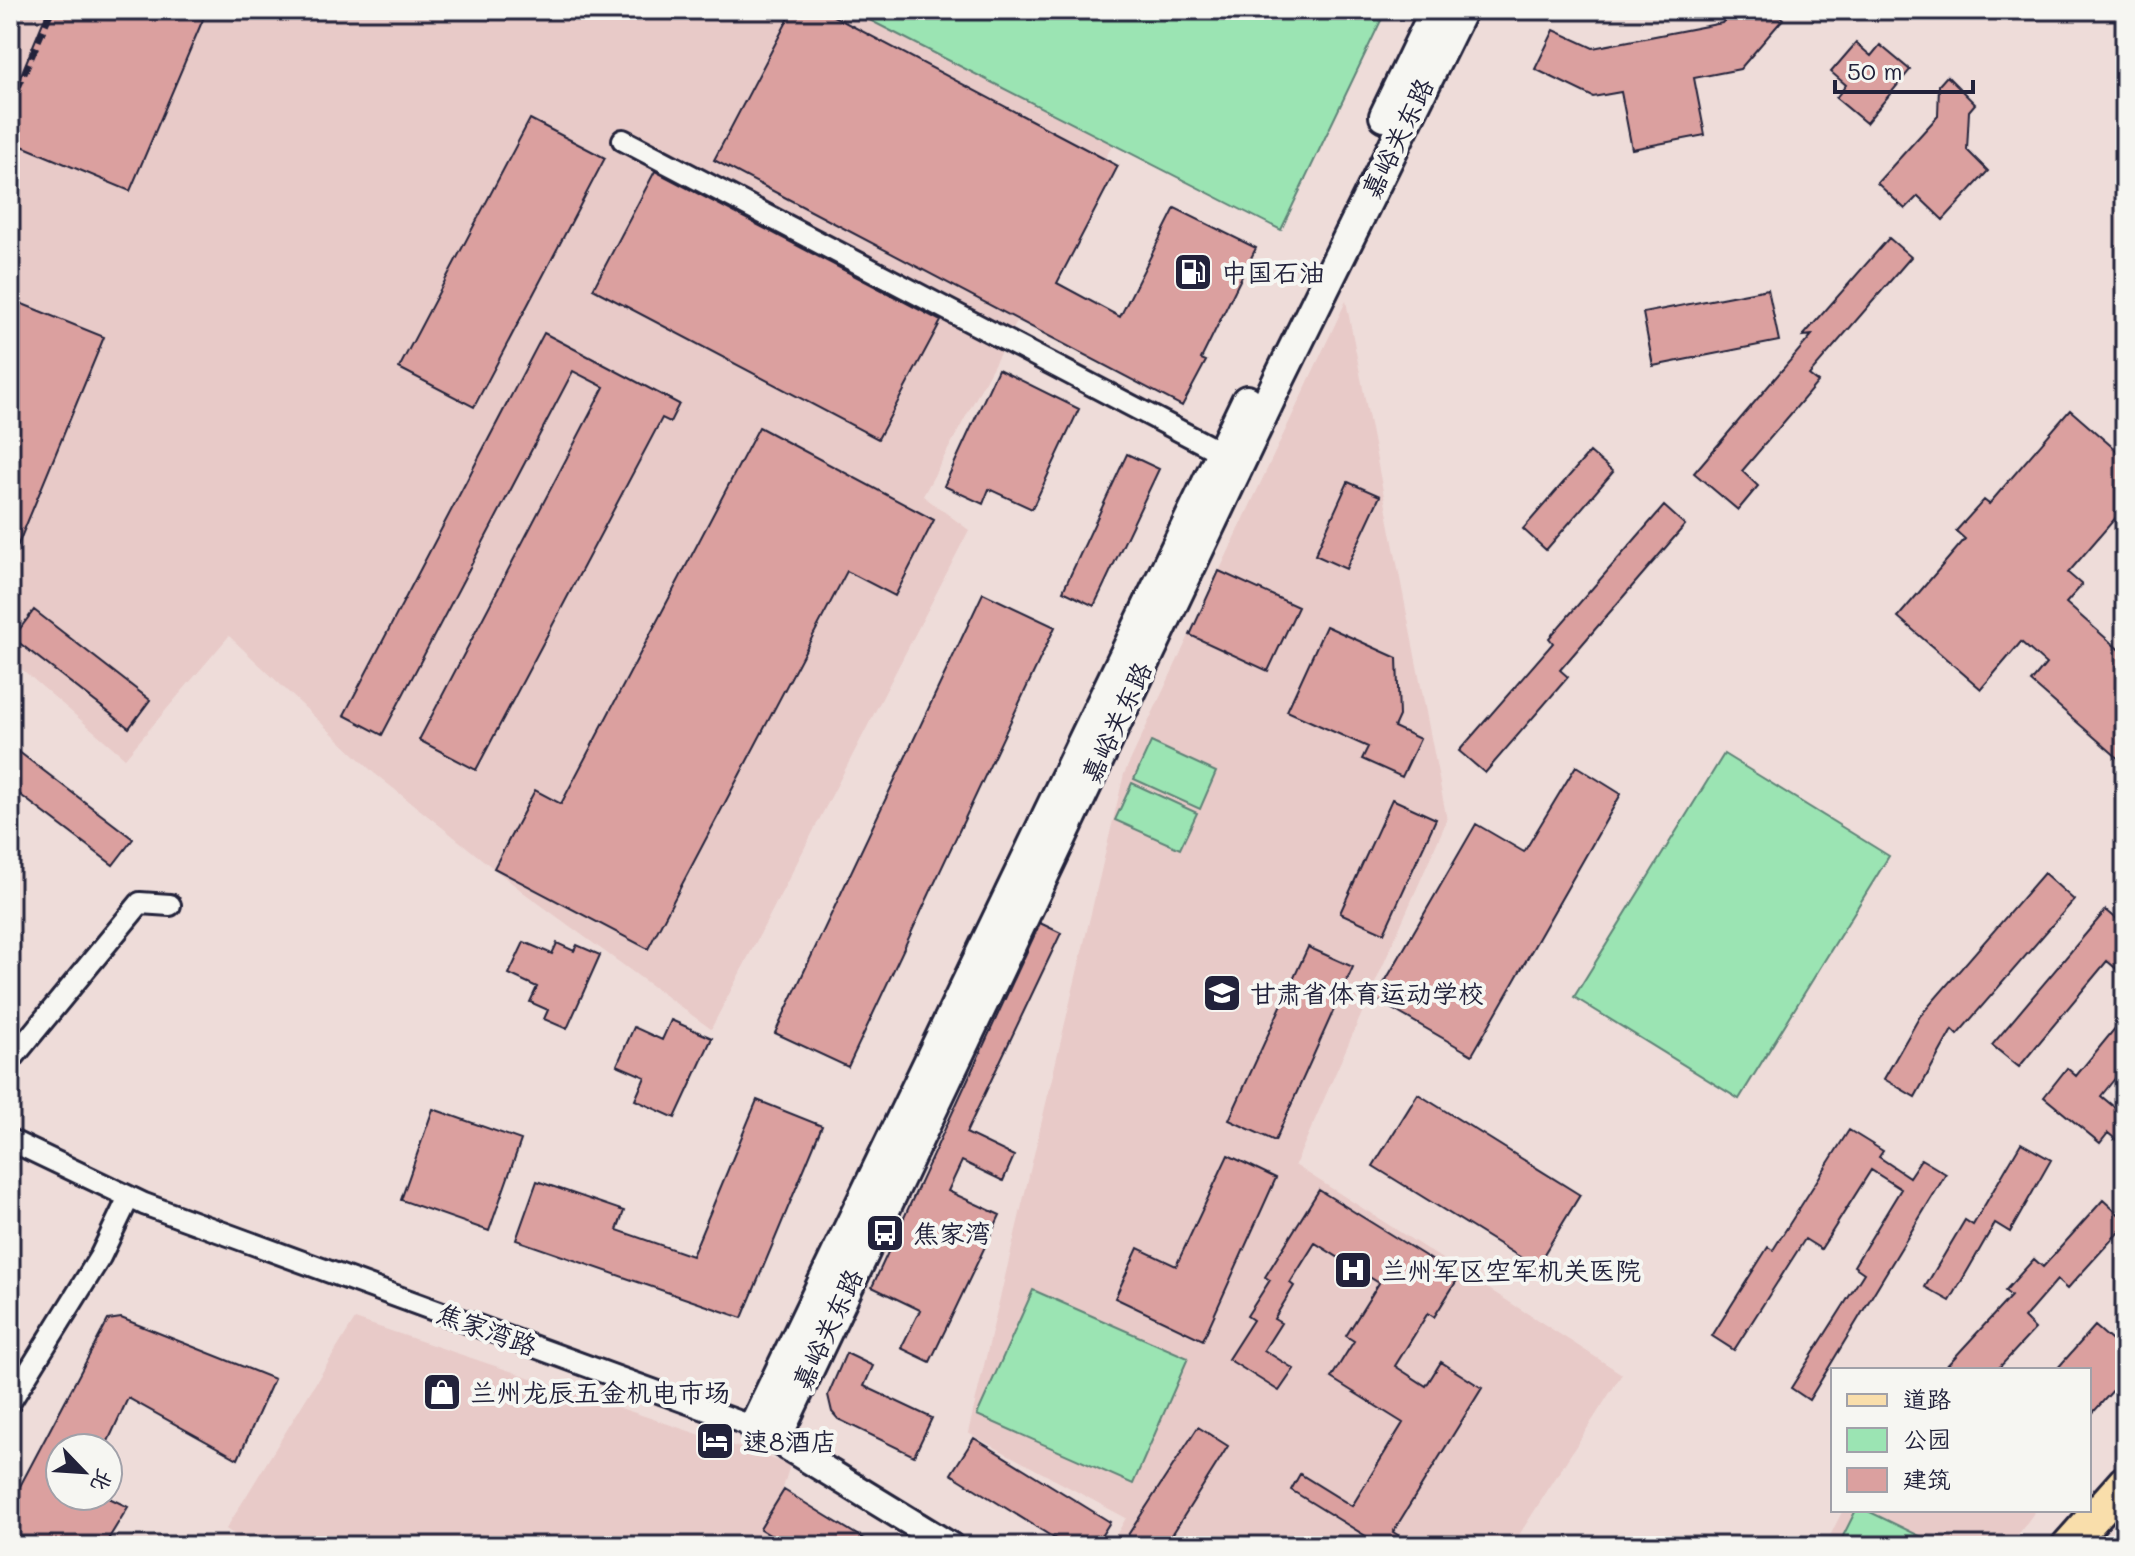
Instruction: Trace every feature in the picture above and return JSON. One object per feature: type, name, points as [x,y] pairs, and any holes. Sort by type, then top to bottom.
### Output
[{"type":"main road","name":"嘉峪关东路","points":[[765,1432],[1220,452],[1264,370],[1436,10]]},
{"type":"main road","name":"嘉峪关东路","points":[[765,1432],[1461,10]]},
{"type":"main road","points":[[2068,1546],[2125,1482]]},
{"type":"main road","points":[[2094,1546],[2125,1511]]},
{"type":"street","points":[[623,140],[1220,452]]},
{"type":"street","points":[[10,1061],[140,903],[170,905]]},
{"type":"street","name":"焦家湾路","points":[[10,1140],[129,1197],[765,1432],[950,1546]]},
{"type":"street","points":[[10,1402],[100,1257],[129,1197]]},
{"type":"shaded area","points":[[10,10],[850,10],[1113,144],[923,496],[969,530],[711,1029],[523,892],[374,773],[229,636],[125,758],[10,659]]},
{"type":"shaded area","name":"甘肃省体育运动学校","points":[[1346,301],[1447,820],[1295,1165],[1622,1374],[1512,1546],[1110,1546],[1126,1518],[968,1433],[1124,774]]},
{"type":"shaded area","name":"兰州龙辰五金机电市场","points":[[355,1319],[790,1465],[765,1546],[250,1546],[226,1529]]},
{"type":"shaded area","points":[[1842,1512],[2035,1512],[2010,1546],[1825,1546]]},
{"type":"green space","points":[[850,10],[1386,10],[1281,230]]},
{"type":"green space","points":[[1151,742],[1216,772],[1200,809],[1134,779]]},
{"type":"green space","points":[[1724,754],[1889,856],[1739,1099],[1574,997]]},
{"type":"green space","points":[[1132,783],[1197,813],[1180,849],[1115,820]]},
{"type":"green space","points":[[1033,1290],[1188,1358],[1133,1484],[977,1415]]},
{"type":"green space","points":[[1855,1512],[1870,1512],[1930,1541],[1928,1546],[1838,1546]]},
{"type":"building","points":[[48,10],[207,10],[130,191],[10,141],[10,101]]},
{"type":"building","points":[[793,10],[822,10],[1118,166],[1057,283],[1120,317],[1175,208],[1256,248],[1201,359],[1206,361],[1182,406],[714,160]]},
{"type":"building","points":[[1733,10],[1773,10],[1783,19],[1740,69],[1694,78],[1705,135],[1632,149],[1621,92],[1593,97],[1535,69],[1554,30],[1593,48],[1722,23]]},
{"type":"building","points":[[1856,43],[1871,56],[1880,45],[1910,70],[1866,123],[1836,98],[1846,85],[1831,72]]},
{"type":"building","points":[[1947,76],[1975,104],[1969,111],[1967,150],[1988,171],[1943,220],[1918,196],[1905,209],[1877,183],[1938,116],[1939,85]]},
{"type":"building","points":[[530,119],[605,158],[474,407],[399,368]]},
{"type":"building","points":[[655,171],[941,321],[878,439],[593,289]]},
{"type":"building","points":[[1889,238],[1911,257],[1809,375],[1818,382],[1742,471],[1758,486],[1738,510],[1694,473],[1812,335],[1803,336]]},
{"type":"building","points":[[1768,289],[1779,341],[1653,366],[1643,313]]},
{"type":"building","points":[[10,299],[104,337],[10,564]]},
{"type":"building","points":[[544,333],[679,404],[670,422],[662,418],[476,770],[419,740],[604,387],[573,371],[382,735],[344,715]]},
{"type":"building","points":[[998,369],[1079,409],[1032,509],[989,489],[983,504],[944,486]]},
{"type":"building","points":[[2070,410],[2125,458],[2125,507],[2068,573],[2082,585],[2066,603],[2125,655],[2125,764],[2031,682],[2046,664],[2021,642],[1981,689],[1898,617],[1965,539],[1956,531],[1984,500],[1989,504]]},
{"type":"building","points":[[759,427],[934,520],[895,596],[847,571],[648,949],[494,868],[535,790],[561,804]]},
{"type":"building","points":[[1590,452],[1613,472],[1546,550],[1523,529]]},
{"type":"building","points":[[1127,454],[1159,469],[1094,606],[1063,591]]},
{"type":"building","points":[[1348,482],[1380,496],[1346,569],[1315,555]]},
{"type":"building","points":[[1664,506],[1685,525],[1560,670],[1568,677],[1485,773],[1459,751],[1553,643],[1549,638]]},
{"type":"building","points":[[1219,571],[1298,607],[1268,671],[1190,635]]},
{"type":"building","points":[[983,593],[1055,627],[848,1067],[775,1033]]},
{"type":"building","points":[[34,610],[150,700],[129,728],[13,638]]},
{"type":"building","points":[[1326,626],[1397,658],[1399,716],[1394,727],[1420,739],[1402,777],[1362,759],[1368,747],[1287,711]]},
{"type":"building","points":[[10,745],[133,839],[113,865],[10,787]]},
{"type":"building","points":[[1576,766],[1621,794],[1472,1055],[1375,999],[1476,824],[1524,852]]},
{"type":"building","points":[[1392,799],[1436,819],[1384,933],[1340,913]]},
{"type":"building","points":[[2044,873],[2074,900],[1957,1035],[1952,1030],[1915,1097],[1884,1079],[1920,1016]]},
{"type":"building","points":[[2106,910],[2125,926],[2125,976],[2107,961],[2019,1067],[1992,1045]]},
{"type":"building","points":[[1040,923],[1061,933],[966,1133],[1014,1156],[1003,1181],[962,1161],[948,1191],[1000,1215],[930,1362],[901,1348],[920,1310],[872,1287]]},
{"type":"building","points":[[524,942],[552,954],[557,943],[574,951],[577,945],[600,955],[567,1029],[544,1019],[548,1010],[530,1002],[537,987],[509,974]]},
{"type":"building","points":[[1308,947],[1353,967],[1275,1141],[1229,1120]]},
{"type":"building","points":[[2125,1016],[2125,1066],[2101,1096],[2125,1116],[2125,1147],[2108,1133],[2100,1143],[2044,1097],[2067,1068],[2076,1076]]},
{"type":"building","points":[[671,1020],[712,1038],[675,1118],[635,1100],[645,1077],[617,1065],[634,1027],[662,1040]]},
{"type":"building","points":[[1418,1094],[1580,1195],[1536,1267],[1373,1166]]},
{"type":"building","points":[[757,1100],[822,1126],[742,1318],[516,1240],[537,1181],[624,1211],[617,1230],[692,1256]]},
{"type":"building","points":[[433,1109],[521,1140],[489,1231],[401,1200]]},
{"type":"building","points":[[1849,1130],[1883,1151],[1879,1157],[1909,1177],[1921,1159],[1946,1174],[1809,1400],[1791,1388],[1864,1273],[1854,1266],[1901,1189],[1871,1170],[1821,1249],[1805,1239],[1734,1350],[1712,1336],[1768,1247],[1773,1250]]},
{"type":"building","points":[[2021,1143],[2051,1160],[2010,1232],[1995,1223],[1950,1301],[1925,1287],[1965,1220],[1973,1225]]},
{"type":"building","points":[[1228,1155],[1276,1178],[1203,1340],[1115,1298],[1138,1248],[1176,1266]]},
{"type":"building","points":[[1319,1190],[1459,1277],[1434,1317],[1428,1313],[1395,1366],[1426,1386],[1441,1362],[1482,1388],[1393,1532],[1416,1546],[1382,1546],[1291,1490],[1300,1474],[1352,1506],[1403,1423],[1331,1378],[1354,1341],[1346,1336],[1379,1283],[1315,1243],[1290,1283],[1294,1286],[1274,1319],[1281,1323],[1264,1350],[1294,1369],[1279,1391],[1228,1359],[1253,1320],[1247,1316],[1270,1280],[1265,1277]]},
{"type":"building","points":[[2103,1200],[2125,1220],[2125,1225],[2067,1289],[2057,1280],[2024,1318],[2035,1329],[1999,1368],[1945,1368],[2011,1296],[2005,1291],[2034,1259],[2043,1267]]},
{"type":"building","points":[[121,1318],[274,1379],[238,1459],[128,1398],[112,1432],[49,1432],[108,1320]]},
{"type":"building","points":[[2095,1326],[2125,1352],[2125,1377],[2091,1415],[2091,1368],[2058,1368]]},
{"type":"building","points":[[846,1353],[873,1366],[864,1386],[932,1418],[914,1456],[838,1419],[832,1412],[828,1395]]},
{"type":"building","points":[[1198,1427],[1228,1446],[1165,1546],[1145,1546],[1128,1535]]},
{"type":"building","points":[[974,1438],[1110,1522],[1095,1546],[1067,1546],[951,1474]]},
{"type":"building","points":[[44,1441],[44,1512],[124,1512],[124,1505],[128,1507],[104,1546],[10,1546],[10,1505]]},
{"type":"building","points":[[784,1490],[875,1546],[788,1546],[760,1529]]},
{"type":"railway","points":[[10,107],[52,10]]},
{"type":"place","name":"中国石油","points":[[1193,272]]},
{"type":"place","name":"甘肃省体育运动学校","points":[[1222,993]]},
{"type":"place","name":"焦家湾","points":[[885,1233]]},
{"type":"place","name":"兰州军区空军机关医院","points":[[1353,1270]]},
{"type":"place","name":"兰州龙辰五金机电市场","points":[[442,1392]]},
{"type":"place","name":"速8酒店","points":[[715,1441]]}]
